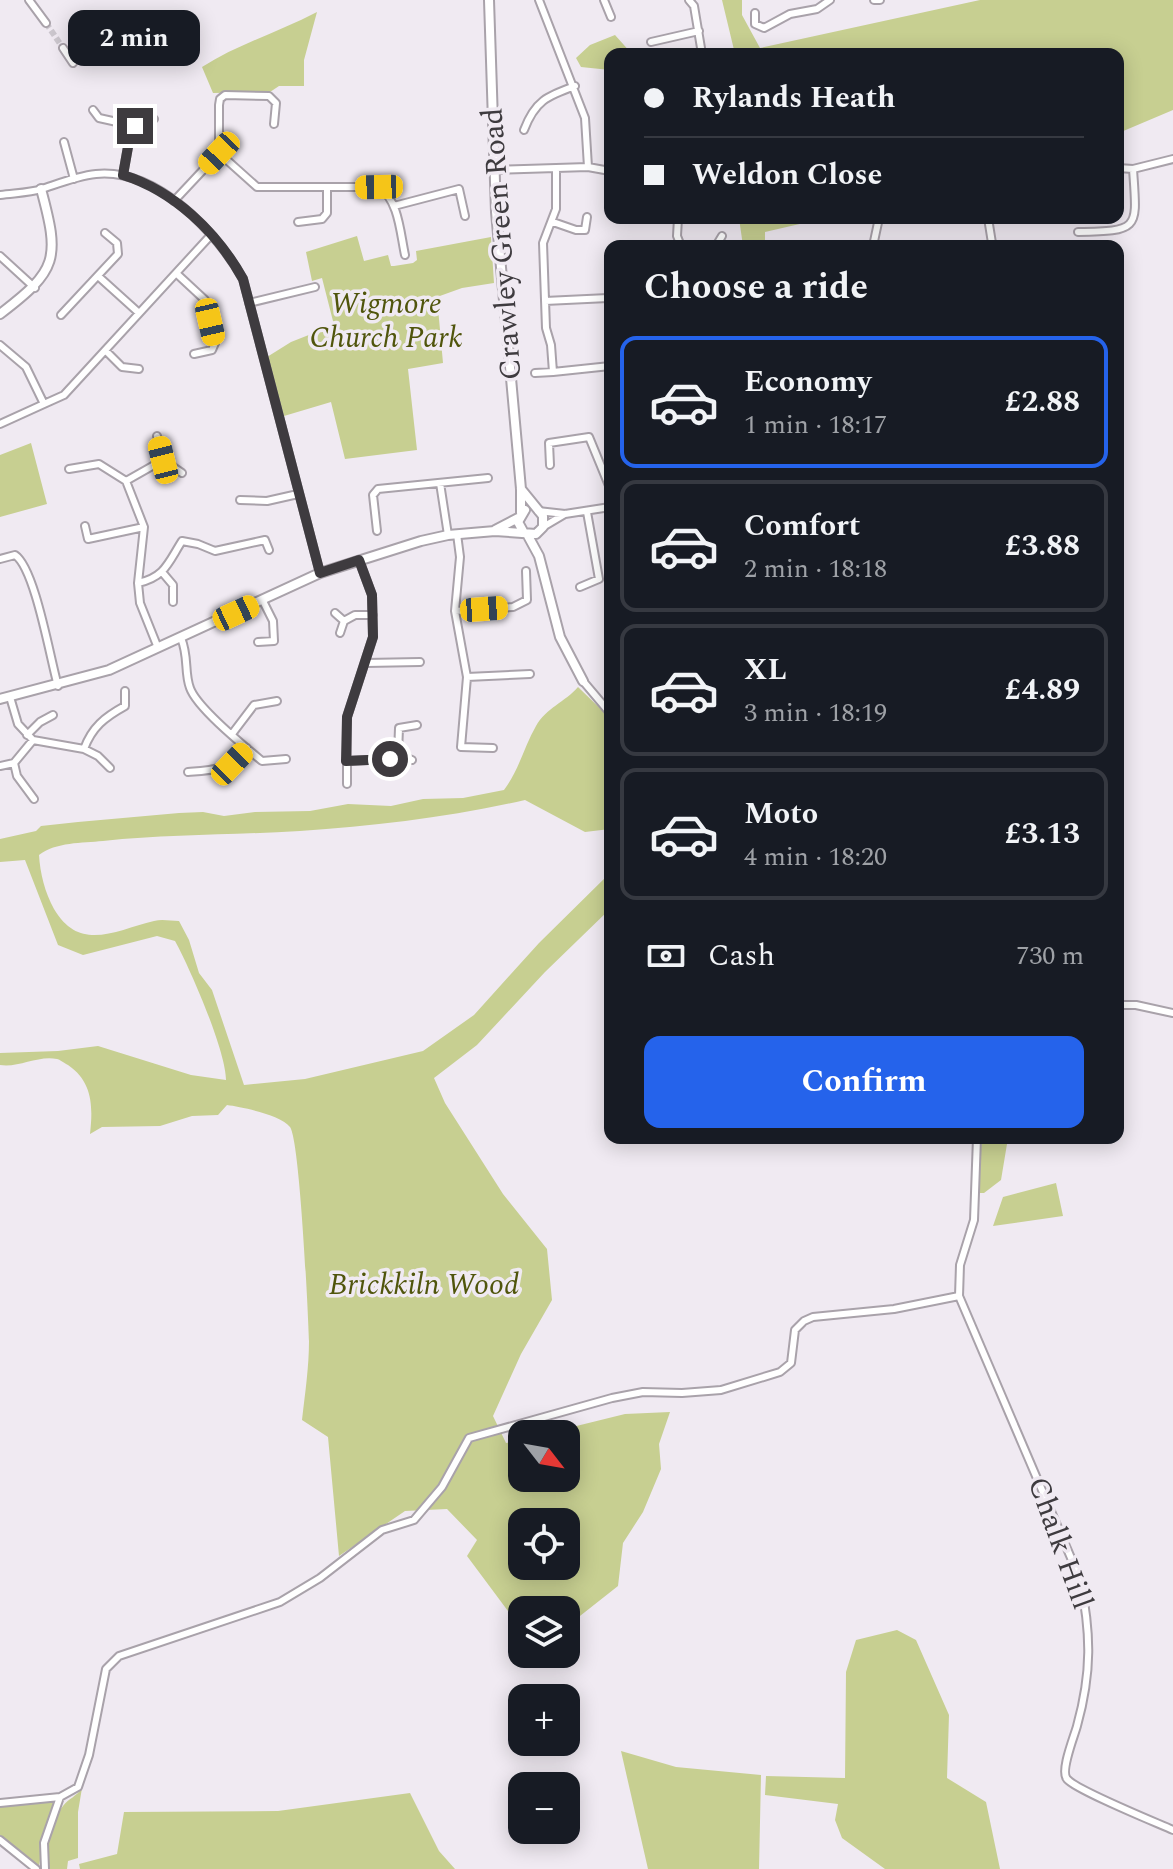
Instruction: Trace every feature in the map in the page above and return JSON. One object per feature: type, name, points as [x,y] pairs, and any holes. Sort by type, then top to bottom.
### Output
[{"type":"street","points":[[29,0],[46,23]]},
{"type":"street","name":"Crawley Green Road","points":[[489,0],[498,227],[521,489],[520,515]]},
{"type":"street","points":[[539,0],[585,118],[588,167]]},
{"type":"street","points":[[604,0],[611,17]]},
{"type":"street","points":[[689,0],[694,6],[701,48]]},
{"type":"street","points":[[755,13],[755,24],[764,28],[790,14],[817,9],[830,0]]},
{"type":"street","points":[[874,0],[880,0]]},
{"type":"street","points":[[651,42],[699,31]]},
{"type":"street","points":[[63,48],[73,63]]},
{"type":"street","points":[[524,130],[529,116],[547,96],[575,86]]},
{"type":"street","points":[[174,201],[219,153],[219,105],[225,95],[269,96],[276,103],[274,124]]},
{"type":"street","points":[[93,110],[99,118],[135,126]]},
{"type":"street","points":[[123,175],[131,130],[154,119]]},
{"type":"street","points":[[64,142],[74,179]]},
{"type":"street","points":[[219,153],[257,187],[379,187],[389,194],[394,206],[405,255]]},
{"type":"street","points":[[1124,168],[1173,159]]},
{"type":"street","points":[[496,170],[588,167],[604,170]]},
{"type":"street","points":[[553,372],[545,301],[543,243],[556,209],[556,169]]},
{"type":"street","points":[[1078,232],[1117,231],[1128,225],[1136,214],[1133,169]]},
{"type":"street","points":[[0,195],[41,189],[96,174],[123,175],[150,184],[211,235],[243,279],[320,573]]},
{"type":"street","points":[[298,222],[322,219],[327,213],[327,188]]},
{"type":"street","points":[[0,314],[35,288],[49,266],[54,241],[41,189]]},
{"type":"street","points":[[394,206],[459,189],[465,216]]},
{"type":"street","points":[[553,222],[585,230],[587,217]]},
{"type":"street","points":[[61,315],[118,254],[117,243],[105,233]]},
{"type":"street","points":[[0,424],[64,395],[211,235]]},
{"type":"street","points":[[720,240],[722,236]]},
{"type":"street","points":[[0,256],[35,288]]},
{"type":"street","points":[[177,274],[205,300],[215,343],[212,350],[194,354]]},
{"type":"street","points":[[98,276],[139,313]]},
{"type":"street","points":[[249,303],[315,287]]},
{"type":"street","points":[[545,301],[604,298]]},
{"type":"street","points":[[0,345],[26,367],[44,404]]},
{"type":"street","points":[[106,351],[122,367],[139,369]]},
{"type":"street","points":[[535,373],[604,367]]},
{"type":"street","points":[[157,436],[163,460],[182,473]]},
{"type":"street","points":[[550,465],[549,443],[589,437],[604,473]]},
{"type":"street","points":[[126,481],[163,460]]},
{"type":"street","points":[[69,469],[99,464],[126,481],[144,527],[138,583],[140,603],[158,648]]},
{"type":"street","points":[[377,531],[373,495],[378,489],[488,478]]},
{"type":"street","points":[[440,483],[460,557],[455,611],[467,677],[461,747],[493,748]]},
{"type":"street","name":"Crawley Green Road","points":[[521,489],[536,510]]},
{"type":"street","points":[[240,500],[267,501],[298,494]]},
{"type":"street","points":[[495,531],[527,509],[565,514],[604,508]]},
{"type":"street","points":[[536,510],[543,516],[539,556]]},
{"type":"street","points":[[580,587],[599,579],[587,512]]},
{"type":"street","points":[[0,699],[109,670],[320,573],[359,560],[452,535],[495,531],[536,534],[565,514]]},
{"type":"street","points":[[520,515],[518,526],[539,556],[560,637],[583,681],[604,706]]},
{"type":"street","points":[[85,526],[88,539],[144,527]]},
{"type":"street","points":[[138,583],[155,579],[182,541],[215,551],[265,540],[269,550]]},
{"type":"street","points":[[0,559],[15,555],[23,560],[58,686]]},
{"type":"street","points":[[347,784],[347,717],[373,637],[372,595],[359,560]]},
{"type":"street","points":[[455,611],[513,607],[527,600],[526,571]]},
{"type":"street","points":[[162,572],[173,585],[173,602]]},
{"type":"street","points":[[258,642],[274,641],[273,621],[263,601]]},
{"type":"street","points":[[335,613],[344,621]]},
{"type":"street","points":[[340,633],[344,621],[355,615],[373,615]]},
{"type":"street","points":[[181,638],[187,653],[189,687],[199,703],[262,761],[286,759]]},
{"type":"street","points":[[366,663],[420,662]]},
{"type":"street","points":[[467,677],[530,674]]},
{"type":"street","points":[[84,749],[89,734],[106,716],[125,706],[125,691]]},
{"type":"street","points":[[10,697],[18,724],[30,738],[84,749],[98,756],[110,768]]},
{"type":"street","points":[[232,734],[254,705],[277,701]]},
{"type":"street","points":[[0,766],[14,763],[40,722],[53,715]]},
{"type":"street","points":[[398,754],[399,728],[417,725]]},
{"type":"street","points":[[188,772],[217,770],[232,764],[247,748]]},
{"type":"street","points":[[346,761],[390,759],[398,754]]},
{"type":"street","points":[[398,754],[412,760]]},
{"type":"street","points":[[14,763],[17,776],[34,799]]},
{"type":"street","points":[[1124,1005],[1173,1013]]},
{"type":"street","points":[[0,1803],[60,1797],[78,1787],[85,1774],[106,1669],[119,1656],[280,1602],[320,1578],[382,1530],[414,1520],[442,1487],[469,1438],[612,1398],[643,1392],[721,1390],[749,1382],[786,1369],[791,1363],[795,1330],[808,1318],[894,1309],[959,1296],[960,1265],[974,1220],[977,1144]]},
{"type":"street","name":"Chalk Hill","points":[[959,1296],[1080,1579],[1089,1623],[1089,1668],[1064,1772],[1067,1780],[1173,1830]]},
{"type":"street","points":[[45,1869],[44,1843],[60,1797]]},
{"type":"street","points":[[0,1840],[36,1869]]},
{"type":"green space","points":[[722,0],[742,0],[742,15],[760,48],[734,48]]},
{"type":"green space","points":[[980,0],[1173,0],[1173,110],[1124,131],[1124,48],[760,48]]},
{"type":"green space","points":[[317,12],[304,60],[304,86],[279,86],[270,92],[213,93],[202,67]]},
{"type":"green space","points":[[615,35],[627,48],[604,48],[604,69],[581,67],[576,58],[590,45]]},
{"type":"green space","points":[[740,224],[800,224],[765,232],[765,240],[742,240]]},
{"type":"green space","name":"Wigmore Church Park","points":[[357,236],[364,261],[388,255],[391,266],[413,263],[417,260],[416,251],[491,237],[494,283],[462,288],[437,297],[443,363],[408,369],[417,450],[345,459],[331,402],[284,416],[267,357],[291,342],[334,325],[322,278],[312,281],[306,252]]},
{"type":"green space","points":[[31,443],[47,504],[0,517],[0,455]]},
{"type":"green space","name":"Brickkiln Wood","points":[[578,687],[604,712],[604,830],[585,832],[525,800],[441,816],[356,826],[78,843],[61,845],[39,855],[40,869],[51,903],[64,923],[75,931],[100,935],[157,920],[179,921],[189,940],[199,973],[212,990],[244,1085],[305,1079],[423,1051],[474,1015],[539,943],[604,879],[604,915],[477,1045],[434,1078],[445,1103],[503,1194],[547,1249],[552,1300],[521,1354],[493,1416],[508,1443],[508,1492],[580,1492],[580,1425],[625,1414],[670,1412],[659,1444],[661,1469],[643,1512],[623,1543],[618,1586],[580,1616],[580,1596],[508,1596],[508,1611],[467,1556],[477,1540],[447,1509],[405,1511],[339,1556],[328,1437],[302,1420],[309,1341],[300,1193],[290,1127],[270,1115],[227,1105],[218,1115],[192,1116],[160,1126],[102,1127],[90,1134],[90,1096],[82,1079],[68,1065],[50,1058],[0,1065],[0,1053],[98,1046],[191,1075],[226,1080],[214,1030],[175,941],[157,936],[83,955],[58,945],[25,860],[0,862],[0,839],[36,831],[41,826],[78,822],[179,813],[203,812],[224,816],[310,811],[348,804],[391,806],[423,799],[463,798],[504,790],[540,720]]},
{"type":"green space","points":[[981,1144],[1007,1144],[1001,1180],[984,1193],[980,1193]]},
{"type":"green space","points":[[1056,1183],[1063,1216],[993,1226],[1003,1197]]},
{"type":"green space","points":[[897,1630],[916,1640],[949,1715],[947,1778],[986,1802],[1000,1869],[885,1869],[842,1838],[835,1820],[838,1804],[765,1795],[766,1776],[845,1778],[846,1672],[856,1640]]},
{"type":"green space","points":[[621,1751],[676,1767],[761,1775],[759,1869],[648,1869]]},
{"type":"green space","points":[[82,1788],[78,1812],[78,1858],[68,1861],[67,1869],[49,1869],[49,1844],[54,1820]]},
{"type":"green space","points":[[410,1793],[439,1851],[455,1869],[80,1869],[79,1864],[117,1854],[124,1812],[278,1811]]},
{"type":"green space","points":[[51,1800],[55,1807],[39,1866],[0,1835],[0,1805]]},
{"type":"tunnel","points":[[46,23],[63,48]]},
{"type":"route","points":[[135,126],[131,130],[123,175],[150,184],[174,201],[227,251],[243,279],[320,573],[359,560],[372,595],[373,637],[347,717],[346,761],[390,759]]}]
